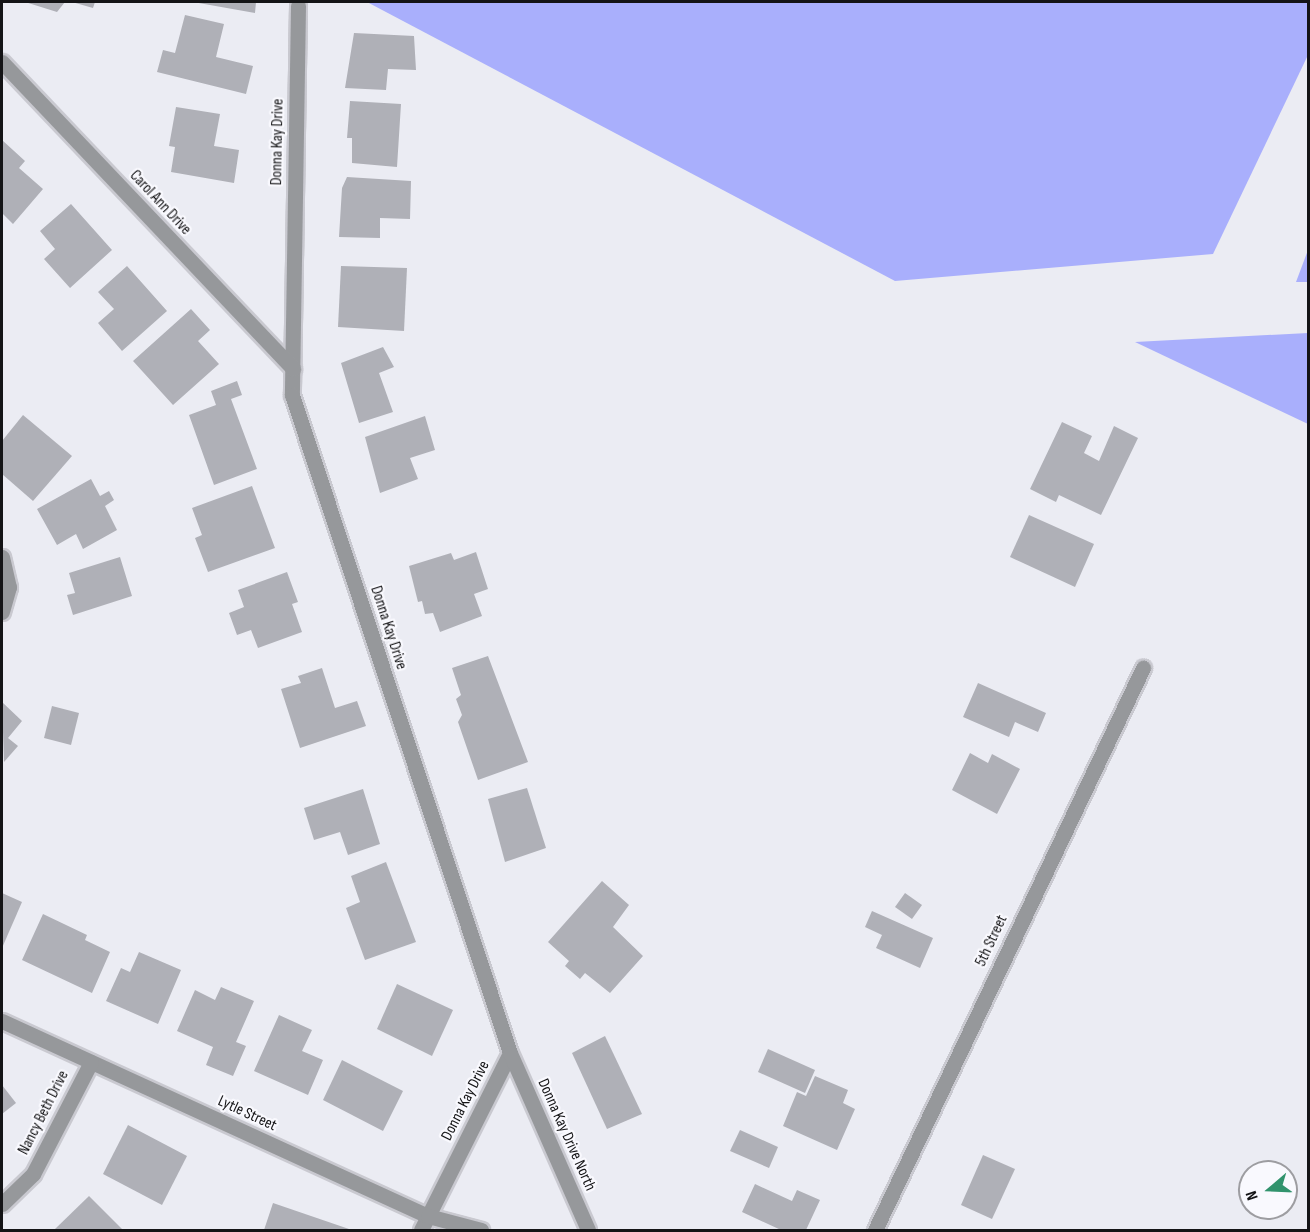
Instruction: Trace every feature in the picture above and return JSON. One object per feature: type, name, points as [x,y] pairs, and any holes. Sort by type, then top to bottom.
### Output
[{"type":"street","name":"Donna Kay Drive","points":[[298,6],[292,395],[510,1053],[421,1230]]},
{"type":"street","name":"Carol Ann Drive","points":[[2,62],[293,369]]},
{"type":"street","points":[[2,557],[9,587],[2,612]]},
{"type":"street","name":"5th Street","points":[[875,1230],[1143,668]]},
{"type":"street","name":"Lytle Street","points":[[2,1021],[428,1216],[481,1230]]},
{"type":"street","name":"Donna Kay Drive North","points":[[510,1053],[588,1230]]},
{"type":"street","name":"Nancy Beth Drive","points":[[2,1204],[33,1174],[91,1062]]},
{"type":"shaded area","points":[[367,2],[1308,2],[1308,55],[1213,254],[895,281]]},
{"type":"shaded area","points":[[1308,250],[1308,282],[1296,282]]},
{"type":"shaded area","points":[[1308,333],[1308,424],[1135,342]]},
{"type":"building","points":[[25,2],[65,2],[57,12]]},
{"type":"building","points":[[72,2],[95,2],[93,8]]},
{"type":"building","points":[[193,2],[256,2],[255,13]]},
{"type":"building","points":[[185,15],[224,24],[216,57],[253,66],[246,94],[157,72],[163,50],[175,53]]},
{"type":"building","points":[[354,33],[414,36],[416,70],[388,69],[386,90],[345,88]]},
{"type":"building","points":[[350,101],[401,104],[397,167],[352,163],[352,138],[347,138]]},
{"type":"building","points":[[176,107],[220,114],[214,146],[239,150],[234,183],[171,172],[175,147],[169,146]]},
{"type":"building","points":[[2,140],[25,161],[19,168],[43,189],[13,224],[2,213]]},
{"type":"building","points":[[347,177],[411,181],[410,219],[380,218],[380,238],[339,237],[342,188]]},
{"type":"building","points":[[71,204],[112,250],[70,288],[44,259],[55,249],[40,231]]},
{"type":"building","points":[[127,266],[167,311],[122,351],[98,323],[114,309],[98,292]]},
{"type":"building","points":[[341,266],[407,268],[404,331],[338,327]]},
{"type":"building","points":[[191,309],[210,330],[198,341],[219,364],[173,405],[133,361]]},
{"type":"building","points":[[383,347],[394,367],[379,373],[393,412],[359,423],[341,363]]},
{"type":"building","points":[[237,381],[242,395],[231,399],[257,469],[214,485],[189,415],[216,405],[211,391]]},
{"type":"building","points":[[23,415],[72,456],[33,501],[2,474],[2,441]]},
{"type":"building","points":[[425,416],[435,450],[410,458],[418,479],[380,493],[365,437]]},
{"type":"building","points":[[1062,422],[1092,436],[1084,453],[1099,461],[1114,426],[1138,438],[1101,515],[1059,495],[1056,502],[1030,489]]},
{"type":"building","points":[[91,479],[100,496],[109,491],[114,500],[105,506],[117,530],[83,549],[76,534],[57,545],[37,509]]},
{"type":"building","points":[[252,486],[275,548],[208,572],[195,538],[202,535],[192,508]]},
{"type":"building","points":[[1029,515],[1094,544],[1075,587],[1010,557]]},
{"type":"building","points":[[476,552],[488,589],[474,594],[482,616],[440,632],[433,613],[425,614],[422,601],[418,602],[409,566],[451,553],[454,560]]},
{"type":"building","points":[[120,557],[132,596],[73,615],[67,595],[75,593],[69,573]]},
{"type":"building","points":[[287,572],[298,602],[292,604],[302,632],[258,648],[251,630],[237,635],[229,613],[244,607],[238,590]]},
{"type":"building","points":[[488,656],[528,762],[478,780],[458,722],[462,715],[456,699],[461,695],[452,668]]},
{"type":"building","points":[[322,668],[335,708],[357,701],[366,726],[300,748],[281,689],[301,683],[298,676]]},
{"type":"building","points":[[978,683],[1046,713],[1038,732],[1015,722],[1009,737],[963,717]]},
{"type":"building","points":[[2,702],[22,721],[8,738],[18,746],[4,762]]},
{"type":"building","points":[[52,706],[79,713],[71,745],[44,738]]},
{"type":"building","points":[[970,753],[988,763],[992,754],[1020,769],[997,814],[952,790]]},
{"type":"building","points":[[527,788],[546,848],[505,862],[488,799]]},
{"type":"building","points":[[363,789],[380,844],[348,855],[340,832],[314,840],[304,808]]},
{"type":"building","points":[[386,862],[416,942],[365,960],[346,908],[360,902],[351,876]]},
{"type":"building","points":[[602,881],[629,905],[613,927],[643,956],[610,993],[585,973],[580,979],[565,966],[569,961],[548,942]]},
{"type":"building","points":[[2,893],[22,902],[2,948]]},
{"type":"building","points":[[905,893],[922,905],[912,919],[895,907]]},
{"type":"building","points":[[872,911],[933,938],[920,968],[876,948],[882,935],[865,927]]},
{"type":"building","points":[[43,914],[87,935],[85,940],[110,952],[92,993],[22,960]]},
{"type":"building","points":[[139,952],[181,970],[158,1024],[106,1001],[121,968],[130,972]]},
{"type":"building","points":[[397,984],[453,1010],[432,1056],[377,1029]]},
{"type":"building","points":[[221,987],[254,1001],[236,1042],[246,1046],[233,1076],[206,1065],[213,1047],[177,1031],[195,990],[215,1000]]},
{"type":"building","points":[[279,1015],[312,1030],[302,1051],[323,1060],[308,1095],[254,1071]]},
{"type":"building","points":[[605,1036],[642,1114],[607,1129],[572,1053]]},
{"type":"building","points":[[768,1049],[815,1070],[805,1093],[758,1072]]},
{"type":"building","points":[[342,1060],[403,1091],[383,1131],[323,1100]]},
{"type":"building","points":[[815,1076],[848,1090],[843,1103],[855,1109],[837,1150],[783,1126],[797,1092],[806,1096]]},
{"type":"building","points":[[2,1085],[16,1103],[2,1114]]},
{"type":"building","points":[[128,1125],[187,1156],[162,1205],[103,1174]]},
{"type":"building","points":[[740,1130],[778,1147],[769,1168],[730,1151]]},
{"type":"building","points":[[983,1155],[1015,1169],[992,1219],[961,1205]]},
{"type":"building","points":[[755,1184],[792,1201],[797,1190],[820,1200],[806,1230],[781,1230],[742,1212]]},
{"type":"building","points":[[89,1196],[123,1230],[54,1230]]},
{"type":"building","points":[[273,1203],[349,1229],[264,1230]]}]
